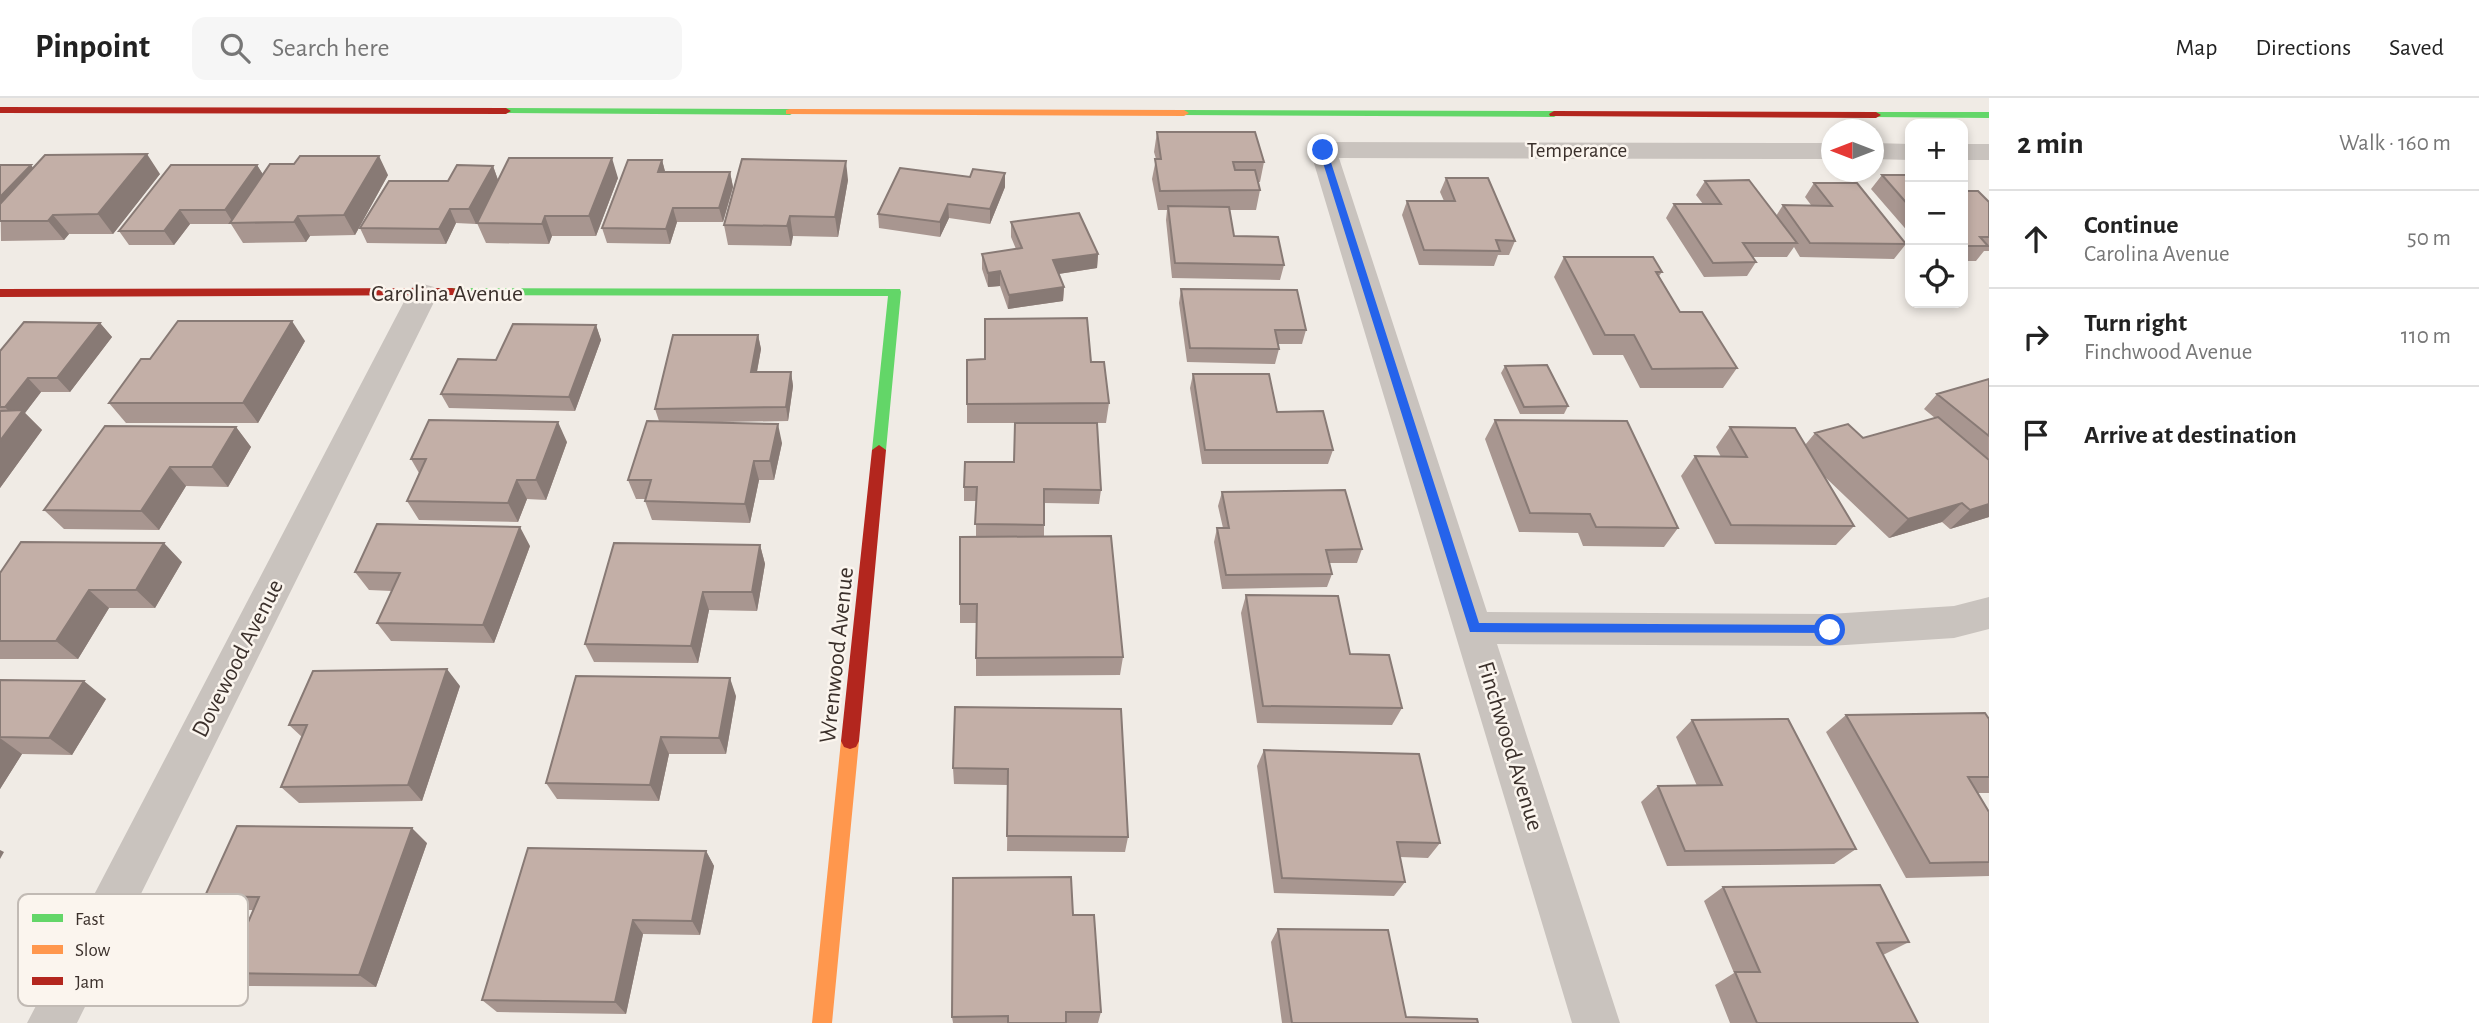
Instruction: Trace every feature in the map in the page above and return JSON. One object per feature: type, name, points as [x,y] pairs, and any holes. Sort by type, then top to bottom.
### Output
[{"type":"main road","points":[[0,110],[1989,115]]},
{"type":"main road","name":"Carolina Avenue","points":[[0,293],[895,292]]},
{"type":"main road","name":"Wrenwood Avenue","points":[[822,1023],[895,292]]},
{"type":"street","name":"Temperance","points":[[1323,150],[1821,151]]},
{"type":"street","name":"Finchwood Avenue","points":[[1323,150],[1597,1023]]},
{"type":"street","points":[[1884,152],[1905,152]]},
{"type":"street","points":[[1968,152],[1989,152]]},
{"type":"street","name":"Dovewood Avenue","points":[[117,894],[423,294]]},
{"type":"street","points":[[1475,628],[1830,630],[1954,622],[1989,613]]},
{"type":"street","name":"Dovewood Avenue","points":[[51,1023],[60,1006]]},
{"type":"building","points":[[1157,132],[1255,132],[1264,162],[1233,162],[1235,170],[1255,170],[1260,190],[1160,191],[1155,159],[1161,159]]},
{"type":"building","points":[[147,154],[98,214],[53,215],[48,221],[0,221],[0,204],[45,155]]},
{"type":"building","points":[[300,156],[379,156],[344,215],[298,216],[294,222],[230,223],[270,164],[294,164]]},
{"type":"building","points":[[509,158],[612,158],[589,216],[545,216],[542,224],[477,223]]},
{"type":"building","points":[[742,159],[846,161],[835,217],[790,216],[787,226],[724,225]]},
{"type":"building","points":[[628,160],[662,160],[658,172],[730,172],[719,208],[673,208],[666,229],[602,228]]},
{"type":"building","points":[[0,165],[31,165],[0,197]]},
{"type":"building","points":[[171,165],[257,165],[225,210],[180,210],[164,231],[119,231]]},
{"type":"building","points":[[457,165],[493,166],[469,209],[450,209],[439,229],[360,228],[389,181],[448,181]]},
{"type":"building","points":[[900,168],[970,177],[973,169],[1005,173],[990,209],[948,204],[940,222],[878,214]]},
{"type":"building","points":[[1884,175],[1905,175],[1905,201],[1884,177]]},
{"type":"building","points":[[1446,178],[1488,178],[1515,241],[1496,240],[1500,251],[1424,250],[1407,201],[1455,201]]},
{"type":"building","points":[[1749,180],[1797,243],[1743,243],[1756,262],[1713,263],[1674,204],[1721,204],[1705,181]]},
{"type":"building","points":[[1814,183],[1857,183],[1905,244],[1810,243],[1783,205],[1832,206]]},
{"type":"building","points":[[1968,191],[1978,191],[1989,202],[1989,237],[1980,237],[1988,246],[1968,246]]},
{"type":"building","points":[[1168,206],[1229,207],[1234,236],[1278,237],[1284,265],[1175,263]]},
{"type":"building","points":[[1079,213],[1098,254],[1053,260],[1064,287],[1009,295],[1000,271],[988,273],[982,254],[1022,248],[1011,222]]},
{"type":"building","points":[[1564,257],[1653,257],[1662,272],[1656,272],[1680,312],[1702,312],[1737,368],[1652,369],[1634,335],[1605,335]]},
{"type":"building","points":[[1181,289],[1297,290],[1306,330],[1275,330],[1279,349],[1190,348]]},
{"type":"building","points":[[1087,318],[1091,362],[1104,362],[1109,403],[967,404],[967,360],[985,359],[985,319]]},
{"type":"building","points":[[178,321],[292,321],[243,403],[109,403],[141,359],[150,359]]},
{"type":"building","points":[[24,322],[100,323],[57,378],[28,378],[5,407],[0,407],[0,351]]},
{"type":"building","points":[[513,324],[596,325],[569,397],[441,394],[458,359],[496,360]]},
{"type":"building","points":[[673,335],[758,335],[751,372],[791,372],[786,407],[655,409]]},
{"type":"building","points":[[1547,365],[1568,406],[1524,407],[1505,366]]},
{"type":"building","points":[[1193,374],[1269,374],[1277,412],[1323,411],[1333,450],[1205,450]]},
{"type":"building","points":[[1989,379],[1989,436],[1937,394]]},
{"type":"building","points":[[23,410],[0,441],[0,411]]},
{"type":"building","points":[[1938,417],[1989,460],[1989,504],[1970,510],[1962,503],[1908,519],[1815,433],[1848,424],[1863,438]]},
{"type":"building","points":[[429,420],[558,422],[536,480],[517,480],[508,503],[407,501],[426,459],[411,459]]},
{"type":"building","points":[[1495,420],[1627,421],[1678,528],[1596,527],[1590,514],[1530,513]]},
{"type":"building","points":[[647,421],[778,424],[770,461],[754,461],[745,504],[645,501],[651,480],[628,480]]},
{"type":"building","points":[[1015,423],[1097,423],[1101,490],[1044,489],[1044,525],[975,524],[977,487],[964,487],[965,462],[1014,462]]},
{"type":"building","points":[[105,426],[236,427],[212,467],[170,467],[141,511],[44,510]]},
{"type":"building","points":[[1730,427],[1795,428],[1854,526],[1731,525],[1695,456],[1747,457]]},
{"type":"building","points":[[1345,490],[1362,549],[1326,550],[1332,574],[1226,575],[1217,528],[1229,528],[1222,492]]},
{"type":"building","points":[[377,524],[520,527],[483,625],[377,623],[400,573],[355,572]]},
{"type":"building","points":[[1111,536],[1123,657],[976,658],[977,604],[960,604],[960,537]]},
{"type":"building","points":[[21,542],[164,543],[136,590],[89,590],[56,641],[0,641],[0,573]]},
{"type":"building","points":[[614,543],[760,545],[752,592],[703,592],[691,646],[585,644]]},
{"type":"building","points":[[1246,595],[1338,596],[1350,654],[1389,655],[1402,708],[1263,706]]},
{"type":"building","points":[[447,669],[408,785],[281,787],[307,725],[289,725],[313,671]]},
{"type":"building","points":[[576,676],[730,678],[719,738],[661,737],[650,785],[546,783]]},
{"type":"building","points":[[0,680],[84,681],[49,738],[0,737]]},
{"type":"building","points":[[955,707],[1121,709],[1128,837],[1007,836],[1008,769],[953,768]]},
{"type":"building","points":[[1985,713],[1989,719],[1989,777],[1968,777],[1989,812],[1989,862],[1930,863],[1846,715]]},
{"type":"building","points":[[1788,719],[1856,849],[1685,851],[1658,786],[1722,785],[1692,720]]},
{"type":"building","points":[[1264,750],[1419,754],[1440,843],[1397,842],[1405,882],[1282,878]]},
{"type":"building","points":[[237,826],[412,828],[359,975],[248,973],[248,922],[259,897],[248,897],[248,894],[206,894]]},
{"type":"building","points":[[528,848],[706,851],[692,921],[633,920],[615,1002],[482,1000]]},
{"type":"building","points":[[1071,877],[1073,915],[1094,915],[1101,1012],[1066,1012],[1066,1023],[1008,1023],[1008,1016],[952,1017],[953,878]]},
{"type":"building","points":[[1880,885],[1909,942],[1877,943],[1918,1023],[1757,1023],[1735,972],[1760,972],[1723,887]]},
{"type":"building","points":[[1278,929],[1388,930],[1406,1017],[1477,1019],[1478,1023],[1292,1023]]},
{"type":"traffic: fast","points":[[506,111],[790,112]]},
{"type":"traffic: fast","points":[[1184,113],[1554,114]]},
{"type":"traffic: fast","points":[[1876,115],[1989,115]]},
{"type":"traffic: fast","points":[[452,292],[895,292],[879,450]]},
{"type":"traffic: slow","points":[[790,112],[1184,113]]},
{"type":"traffic: slow","points":[[822,1023],[850,741]]},
{"type":"traffic: jam","points":[[0,110],[506,111]]},
{"type":"traffic: jam","points":[[1554,114],[1876,115]]},
{"type":"traffic: jam","points":[[0,293],[452,292]]},
{"type":"traffic: jam","points":[[850,741],[879,450]]},
{"type":"route","points":[[1323,150],[1475,628],[1830,630]]}]
